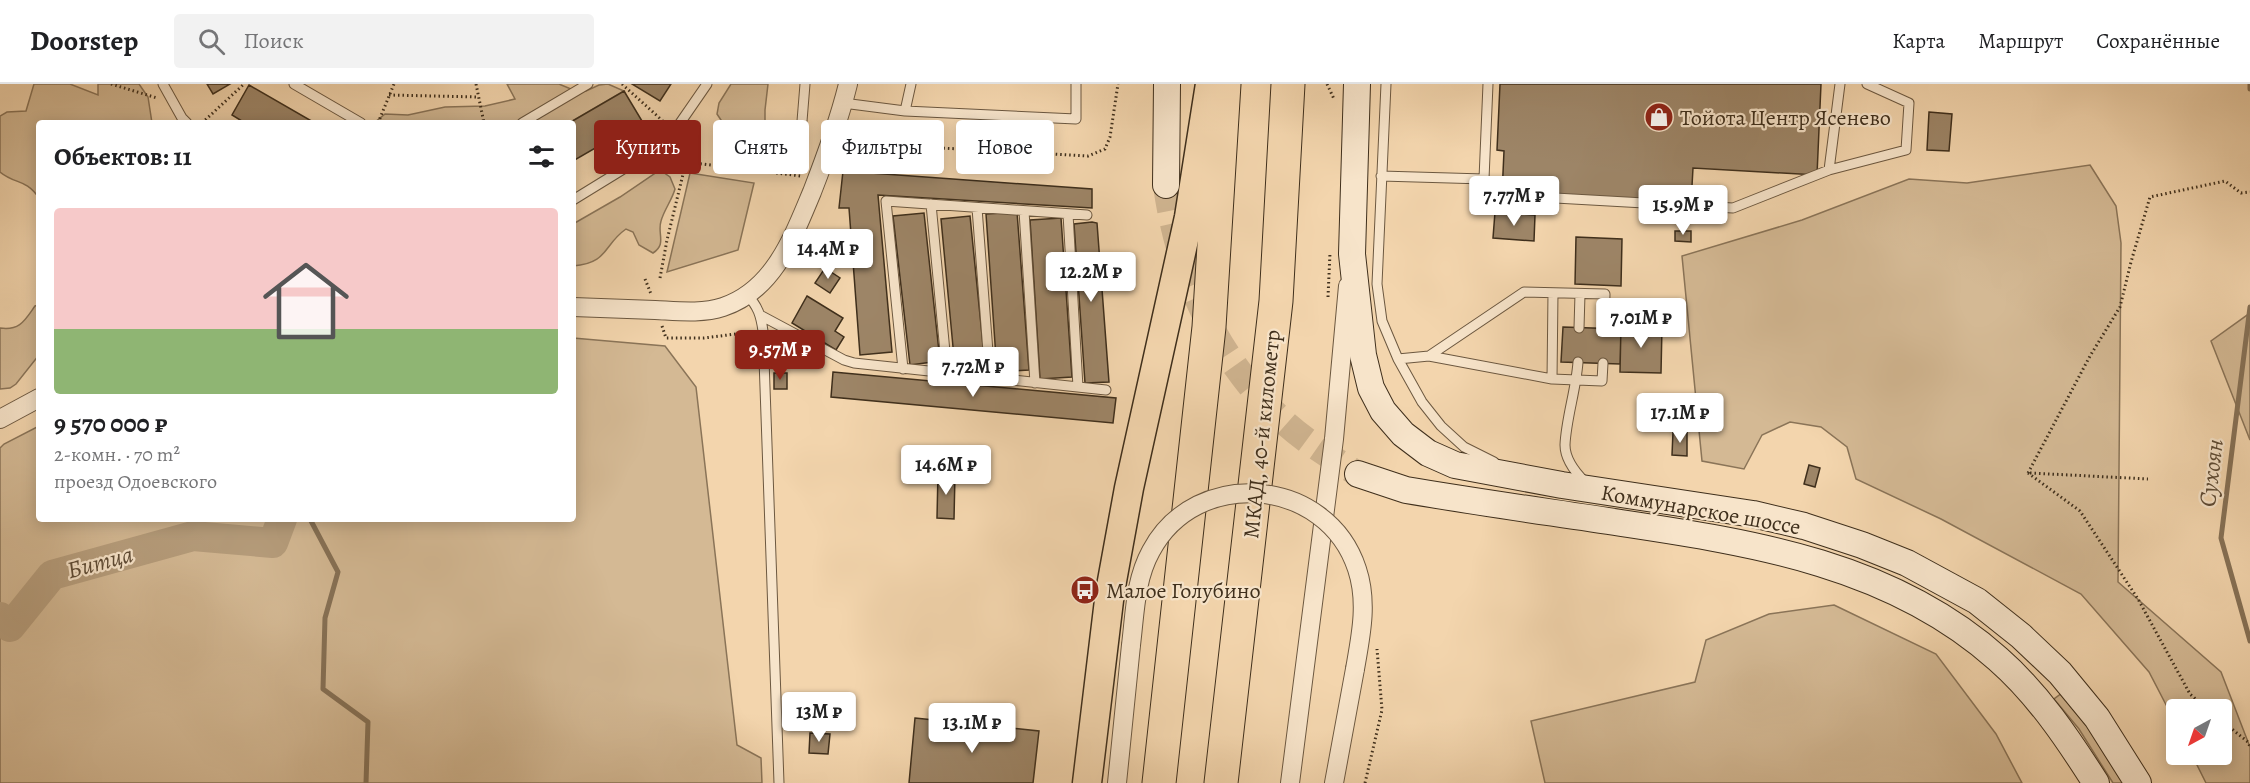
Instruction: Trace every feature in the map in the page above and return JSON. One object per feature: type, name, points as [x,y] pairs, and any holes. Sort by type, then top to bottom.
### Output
[{"type":"highway","points":[[1159,783],[1208,339],[1224,84]]},
{"type":"highway","name":"МКАД, 40-й километр","points":[[1221,783],[1276,301],[1288,84]]},
{"type":"main road","points":[[1166,185],[1167,84]]},
{"type":"main road","points":[[1087,783],[1110,592],[1129,488],[1189,217],[1210,84]]},
{"type":"main road","name":"Коммунарское шоссе","points":[[1357,84],[1341,251],[1371,388],[1383,411],[1403,434],[1428,453],[1455,465],[1562,486],[1753,514],[1804,526],[1862,545],[1941,580],[1977,601],[2021,636],[2060,674],[2097,718],[2139,783]]},
{"type":"main road","name":"Коммунарское шоссе","points":[[1358,474],[1406,490],[1746,543],[1852,573],[1928,608],[1959,628],[1999,659],[2060,728],[2096,783]]},
{"type":"street","points":[[838,120],[848,84]]},
{"type":"street","points":[[576,307],[696,311],[723,307],[747,295],[765,279],[782,258],[795,235],[821,168]]},
{"type":"street","points":[[1290,783],[1334,439],[1344,317],[1341,251]]},
{"type":"street","points":[[0,419],[36,400]]},
{"type":"street","points":[[1117,783],[1136,599],[1143,568],[1151,550],[1176,519],[1192,508],[1220,497],[1249,493],[1269,494],[1306,507],[1323,519],[1348,549],[1357,567],[1364,606],[1362,626],[1334,783]]},
{"type":"lane","points":[[163,84],[186,120]]},
{"type":"lane","points":[[294,84],[356,120]]},
{"type":"lane","points":[[527,120],[588,84]]},
{"type":"lane","points":[[682,120],[707,84]]},
{"type":"lane","points":[[803,120],[806,84]]},
{"type":"lane","points":[[905,111],[911,84]]},
{"type":"lane","points":[[843,103],[905,111],[1076,119],[1076,84]]},
{"type":"lane","points":[[1386,84],[1377,284],[1382,321],[1398,359],[1422,402],[1441,426],[1464,447],[1499,465],[1562,486]]},
{"type":"lane","points":[[1488,84],[1484,179],[1486,194],[1733,208],[1829,170],[1906,150],[1910,103],[1867,84]]},
{"type":"lane","points":[[1829,170],[1840,84]]},
{"type":"lane","points":[[576,198],[615,174]]},
{"type":"lane","points":[[1381,176],[1484,179]]},
{"type":"lane","points":[[903,369],[886,201],[1086,215]]},
{"type":"lane","points":[[931,204],[947,373]]},
{"type":"lane","points":[[977,207],[990,378]]},
{"type":"lane","points":[[1024,211],[1035,383]]},
{"type":"lane","points":[[1068,214],[1078,387]]},
{"type":"lane","points":[[1429,356],[1524,292],[1605,294],[1604,329]]},
{"type":"lane","points":[[1552,379],[1553,293]]},
{"type":"lane","points":[[1579,328],[1580,294]]},
{"type":"lane","points":[[747,295],[756,304],[763,331],[779,783]]},
{"type":"lane","points":[[760,315],[844,360],[903,369],[1106,390]]},
{"type":"lane","points":[[1398,359],[1429,356],[1552,379],[1602,381],[1603,363]]},
{"type":"lane","points":[[1578,362],[1565,447],[1574,470],[1592,490]]},
{"type":"path","points":[[111,84],[174,103]]},
{"type":"path","points":[[205,120],[244,84]]},
{"type":"path","points":[[379,120],[394,84]]},
{"type":"path","points":[[476,84],[483,120]]},
{"type":"path","points":[[622,84],[662,120]]},
{"type":"path","points":[[944,148],[1088,156],[1105,149],[1108,143],[1118,84]]},
{"type":"path","points":[[1327,84],[1334,98],[1334,110]]},
{"type":"path","points":[[389,95],[479,97]]},
{"type":"path","points":[[701,164],[817,178]]},
{"type":"path","points":[[660,278],[683,174]]},
{"type":"path","points":[[2028,473],[2084,366],[2120,307],[2150,197],[2225,181],[2241,193],[2250,192]]},
{"type":"path","points":[[1328,305],[1341,251]]},
{"type":"path","points":[[2028,473],[2148,479]]},
{"type":"path","points":[[2028,473],[2080,511],[2138,599],[2190,694],[2196,699]]},
{"type":"path","points":[[1365,783],[1382,710],[1377,645]]},
{"type":"path","points":[[2232,728],[2248,742],[2250,747]]},
{"type":"shaded area","points":[[34,84],[70,84],[98,95],[98,84],[139,84],[148,97],[152,120],[36,120],[36,194],[25,184],[0,172],[0,116],[7,112],[26,111]]},
{"type":"shaded area","points":[[507,84],[559,84],[578,92],[608,84],[624,91],[574,120],[378,120],[385,114],[408,115],[445,107],[485,106],[515,99]]},
{"type":"shaded area","points":[[731,84],[768,84],[765,120],[721,120],[717,114],[719,103]]},
{"type":"shaded area","points":[[2090,165],[2116,206],[2121,243],[2118,582],[2221,672],[2231,699],[2166,699],[2166,705],[2149,672],[2081,594],[1941,519],[1856,479],[1847,447],[1821,427],[1790,422],[1762,435],[1744,469],[1702,461],[1682,256],[1802,220],[1909,179],[1967,183]]},
{"type":"shaded area","points":[[654,174],[666,174],[670,177],[675,189],[661,221],[660,246],[653,253],[639,245],[633,232],[626,229],[600,257],[576,266],[576,222]]},
{"type":"shaded area","points":[[690,174],[754,183],[738,250],[667,272]]},
{"type":"shaded area","points":[[35,306],[36,359],[16,384],[10,388],[0,389],[0,328],[17,326],[25,320]]},
{"type":"shaded area","points":[[2250,313],[2250,440],[2211,341]]},
{"type":"shaded area","points":[[576,338],[665,346],[696,387],[737,745],[761,758],[762,783],[0,783],[0,448],[36,428],[36,522],[576,522]]},
{"type":"shaded area","points":[[1834,605],[1936,654],[1996,734],[2022,783],[1545,783],[1531,721],[1695,682],[1706,640],[1769,614]]},
{"type":"shaded area","points":[[2062,693],[2087,724],[2125,783],[2113,783],[2079,729],[2054,699]]},
{"type":"shaded area","points":[[2232,700],[2250,747],[2250,783],[2206,783],[2197,765],[2232,765]]},
{"type":"building","points":[[207,84],[230,84],[213,94]]},
{"type":"building","points":[[632,84],[671,84],[660,101]]},
{"type":"building","name":"Тойота Центр Ясенево","points":[[1500,84],[1821,84],[1817,175],[1693,168],[1691,204],[1502,195],[1504,151],[1497,150]]},
{"type":"building","points":[[249,85],[310,120],[240,120],[232,115]]},
{"type":"building","points":[[624,91],[641,120],[594,120],[594,149],[576,159],[576,120],[574,120]]},
{"type":"building","points":[[1929,112],[1952,114],[1949,151],[1927,150]]},
{"type":"building","points":[[843,174],[884,174],[1092,189],[1092,208],[878,195],[892,352],[860,355],[849,208],[839,208]]},
{"type":"building","points":[[1017,212],[1029,370],[997,372],[986,214]]},
{"type":"building","points":[[1495,212],[1535,215],[1534,241],[1493,238]]},
{"type":"building","points":[[924,213],[940,361],[910,365],[893,216]]},
{"type":"building","points":[[970,216],[985,365],[955,368],[941,219]]},
{"type":"building","points":[[1061,218],[1072,377],[1040,379],[1030,220]]},
{"type":"building","points":[[1097,223],[1109,382],[1085,383],[1074,224]]},
{"type":"building","points":[[1675,231],[1691,231],[1691,242],[1675,241]]},
{"type":"building","points":[[1576,237],[1622,239],[1621,286],[1575,284]]},
{"type":"building","points":[[825,268],[840,278],[830,293],[815,283]]},
{"type":"building","points":[[807,296],[843,318],[835,331],[844,337],[836,350],[792,323]]},
{"type":"building","points":[[1621,325],[1662,327],[1661,373],[1620,372]]},
{"type":"building","points":[[1563,327],[1621,329],[1620,364],[1561,362]]},
{"type":"building","points":[[833,372],[1116,398],[1113,423],[831,397]]},
{"type":"building","points":[[774,373],[787,373],[787,389],[774,389]]},
{"type":"building","points":[[1673,432],[1687,432],[1687,456],[1672,455]]},
{"type":"building","points":[[1809,465],[1820,468],[1815,487],[1804,484]]},
{"type":"building","points":[[938,473],[955,474],[954,519],[937,518]]},
{"type":"building","points":[[915,718],[1039,731],[1033,783],[909,783]]},
{"type":"building","points":[[810,733],[830,734],[828,754],[809,753]]},
{"type":"waterway","name":"Сухоян","points":[[2250,84],[2250,89]]},
{"type":"waterway","name":"Сухоян","points":[[2250,307],[2221,538],[2250,641]]},
{"type":"waterway","name":"Битца","points":[[0,617],[10,627],[52,575],[193,536],[273,543],[281,522]]},
{"type":"waterway","points":[[312,522],[338,572],[325,618],[323,689],[368,722],[366,783]]},
{"type":"tunnel","points":[[1166,185],[1180,251],[1204,314],[1220,343],[1239,371],[1283,421],[1319,449],[1358,474]]},
{"type":"place","name":"Тойота Центр Ясенево","points":[[1659,117]]},
{"type":"place","name":"Малое Голубино","points":[[1085,590]]}]
